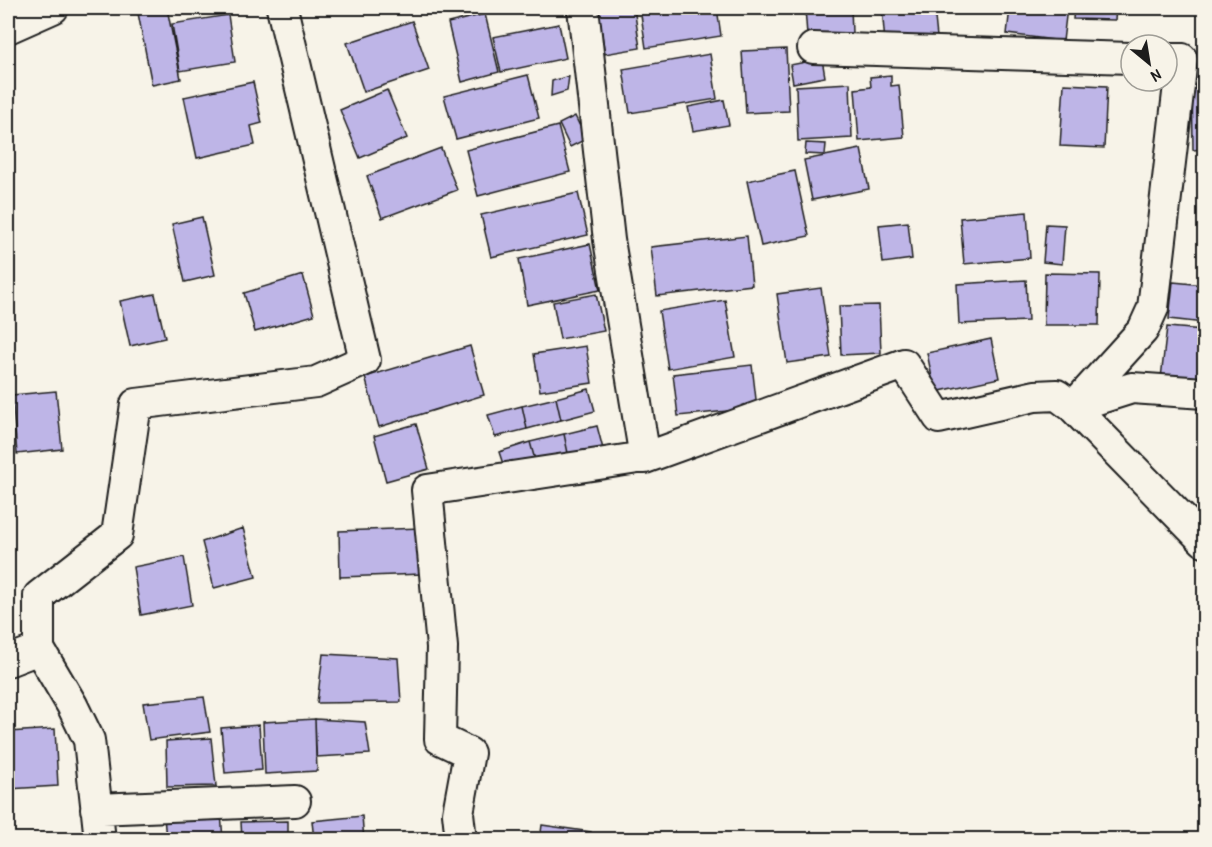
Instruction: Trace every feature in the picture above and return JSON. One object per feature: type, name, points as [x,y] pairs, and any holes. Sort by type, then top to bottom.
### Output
[{"type":"street","points":[[8,28],[53,8]]},
{"type":"street","points":[[100,840],[89,740],[72,705],[39,649],[39,596],[117,535],[136,404],[316,382],[365,360],[282,8]]},
{"type":"street","points":[[583,8],[609,240],[645,459]]},
{"type":"street","points":[[813,48],[1119,58]]},
{"type":"street","points":[[1179,59],[1182,59],[1179,84]]},
{"type":"street","points":[[1072,407],[1143,330],[1152,308],[1178,93]]},
{"type":"street","points":[[461,840],[458,813],[469,753],[440,739],[442,647],[427,490],[638,458],[645,459],[904,364],[939,418],[1035,396],[1057,395],[1072,407],[1204,540]]},
{"type":"street","points":[[1072,407],[1132,388],[1204,393]]},
{"type":"street","points":[[8,661],[39,649]]},
{"type":"street","points":[[96,809],[295,801]]},
{"type":"building","points":[[137,8],[167,8],[181,79],[152,85]]},
{"type":"building","points":[[634,8],[640,48],[605,54],[598,9]]},
{"type":"building","points":[[640,8],[717,8],[721,36],[646,48]]},
{"type":"building","points":[[805,8],[851,8],[852,33],[807,35]]},
{"type":"building","points":[[882,8],[934,8],[937,37],[885,42]]},
{"type":"building","points":[[1010,8],[1067,8],[1063,41],[1007,34]]},
{"type":"building","points":[[1074,8],[1116,8],[1115,20],[1073,19]]},
{"type":"building","points":[[485,14],[499,72],[462,82],[448,23]]},
{"type":"building","points":[[228,15],[235,62],[180,71],[172,24]]},
{"type":"building","points":[[412,21],[429,70],[364,92],[347,43]]},
{"type":"building","points":[[559,24],[566,58],[501,72],[493,37]]},
{"type":"building","points":[[786,49],[789,111],[746,113],[742,51]]},
{"type":"building","points":[[710,54],[717,99],[630,113],[623,69]]},
{"type":"building","points":[[822,59],[825,77],[793,83],[790,65]]},
{"type":"building","points":[[528,75],[539,118],[456,139],[444,96]]},
{"type":"building","points":[[891,75],[891,86],[899,85],[904,137],[859,141],[855,89],[871,87],[870,77]]},
{"type":"building","points":[[1192,75],[1204,75],[1204,149],[1193,150]]},
{"type":"building","points":[[569,76],[567,91],[551,96],[552,81]]},
{"type":"building","points":[[253,82],[262,123],[251,126],[255,145],[197,158],[184,97]]},
{"type":"building","points":[[850,83],[852,138],[798,141],[796,86]]},
{"type":"building","points":[[1064,84],[1107,86],[1104,148],[1060,146]]},
{"type":"building","points":[[387,90],[407,138],[360,158],[340,110]]},
{"type":"building","points":[[724,100],[729,125],[693,131],[688,107]]},
{"type":"building","points":[[575,116],[586,139],[570,147],[559,124]]},
{"type":"building","points":[[558,126],[570,172],[478,196],[466,150]]},
{"type":"building","points":[[806,143],[826,144],[825,155],[805,154]]},
{"type":"building","points":[[441,148],[457,190],[382,218],[367,176]]},
{"type":"building","points":[[861,149],[869,189],[812,200],[804,160]]},
{"type":"building","points":[[795,171],[809,236],[761,246],[747,181]]},
{"type":"building","points":[[578,193],[588,235],[491,257],[481,215]]},
{"type":"building","points":[[1027,212],[1030,258],[964,264],[960,218]]},
{"type":"building","points":[[202,217],[215,275],[185,282],[172,224]]},
{"type":"building","points":[[908,222],[912,259],[883,263],[879,225]]},
{"type":"building","points":[[1046,224],[1065,225],[1062,264],[1043,262]]},
{"type":"building","points":[[747,236],[752,285],[657,296],[651,247]]},
{"type":"building","points":[[590,244],[600,290],[527,305],[519,259]]},
{"type":"building","points":[[1045,273],[1100,274],[1099,325],[1044,325]]},
{"type":"building","points":[[303,275],[314,315],[255,332],[244,293]]},
{"type":"building","points":[[1026,280],[1028,321],[959,324],[957,284]]},
{"type":"building","points":[[1173,282],[1204,285],[1204,323],[1169,319]]},
{"type":"building","points":[[821,288],[831,357],[787,363],[777,294]]},
{"type":"building","points":[[155,294],[165,338],[130,346],[120,301]]},
{"type":"building","points":[[596,294],[604,331],[560,339],[553,302]]},
{"type":"building","points":[[725,300],[735,357],[668,369],[659,311]]},
{"type":"building","points":[[879,305],[881,353],[841,355],[839,306]]},
{"type":"building","points":[[1167,327],[1204,330],[1204,382],[1161,378]]},
{"type":"building","points":[[991,339],[999,378],[935,392],[927,353]]},
{"type":"building","points":[[470,346],[484,395],[379,427],[365,377]]},
{"type":"building","points":[[586,346],[592,383],[540,391],[534,354]]},
{"type":"building","points":[[752,365],[757,408],[678,416],[673,374]]},
{"type":"building","points":[[589,389],[595,411],[561,420],[556,398]]},
{"type":"building","points":[[56,391],[62,449],[17,454],[12,395]]},
{"type":"building","points":[[556,398],[561,420],[527,429],[522,406]]},
{"type":"building","points":[[522,406],[527,429],[495,437],[488,415]]},
{"type":"building","points":[[416,424],[429,469],[386,481],[374,436]]},
{"type":"building","points":[[597,426],[603,449],[569,458],[564,434]]},
{"type":"building","points":[[564,434],[569,458],[537,467],[530,442]]},
{"type":"building","points":[[530,442],[537,467],[507,476],[499,452]]},
{"type":"building","points":[[243,528],[256,577],[214,588],[202,542]]},
{"type":"building","points":[[421,528],[422,574],[340,577],[339,531]]},
{"type":"building","points":[[184,557],[192,605],[141,615],[133,567]]},
{"type":"building","points":[[323,654],[398,658],[401,702],[317,703]]},
{"type":"building","points":[[204,697],[210,732],[149,740],[143,703]]},
{"type":"building","points":[[315,719],[365,722],[370,754],[316,757]]},
{"type":"building","points":[[315,719],[317,771],[265,774],[263,722]]},
{"type":"building","points":[[259,725],[262,770],[225,773],[221,728]]},
{"type":"building","points":[[55,729],[58,786],[8,789],[8,732]]},
{"type":"building","points":[[211,738],[216,786],[167,787],[166,741]]},
{"type":"building","points":[[221,813],[223,840],[166,840],[164,816]]},
{"type":"building","points":[[362,816],[364,840],[314,840],[312,821]]},
{"type":"building","points":[[288,821],[288,840],[242,840],[241,822]]},
{"type":"building","points":[[542,825],[591,832],[590,840],[540,840]]}]
